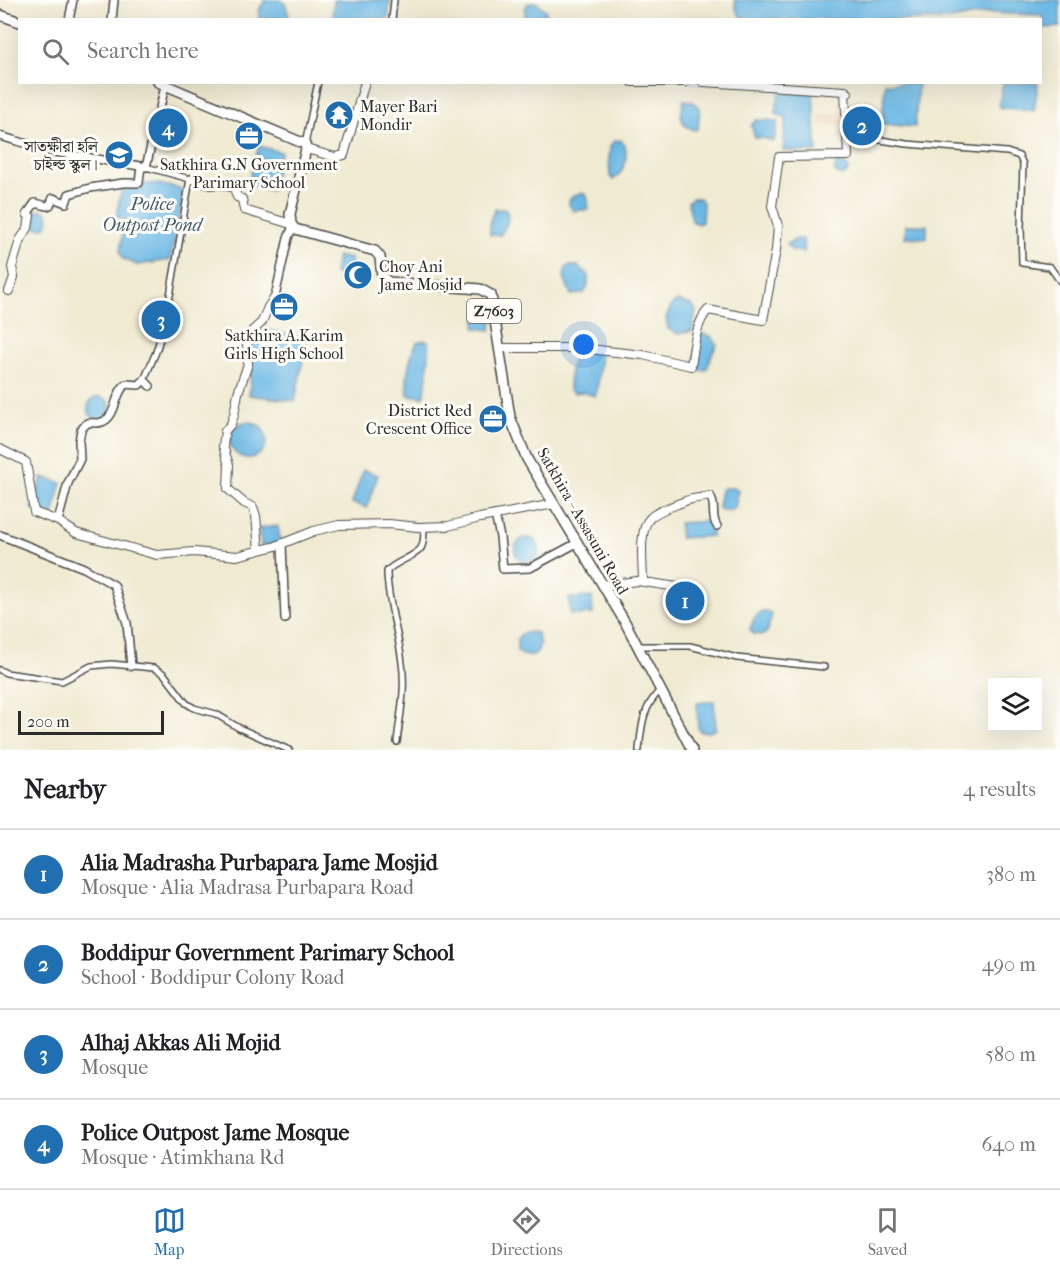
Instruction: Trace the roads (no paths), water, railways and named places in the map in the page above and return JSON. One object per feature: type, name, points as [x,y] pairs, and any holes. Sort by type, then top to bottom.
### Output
[{"type":"main road","points":[[0,15],[18,21]]},
{"type":"main road","points":[[162,84],[335,157],[344,155],[364,84]]},
{"type":"main road","points":[[501,348],[580,348],[643,355],[691,366],[695,337],[708,310],[763,320],[776,250],[778,226],[772,206],[779,157],[848,156],[847,92],[733,84]]},
{"type":"main road","points":[[210,185],[233,187],[236,189],[237,197],[242,199],[244,210],[292,225],[290,214],[305,146]]},
{"type":"main road","points":[[9,291],[14,277],[12,267],[20,240],[28,228],[30,216],[27,214]]},
{"type":"main road","name":"Satkhira - Assasuni Road","points":[[292,225],[295,228],[375,251],[380,256],[382,276],[388,282],[480,289],[491,295],[510,417],[527,459],[638,646],[692,750]]},
{"type":"main road","points":[[259,550],[253,507],[244,503],[228,489],[229,465],[223,446],[225,431],[231,424],[248,364],[247,344],[250,333],[262,322],[275,297]]},
{"type":"main road","points":[[0,448],[26,462],[34,512],[58,521],[76,533],[157,555],[194,552],[237,556],[339,525],[448,526],[554,504]]},
{"type":"main road","points":[[643,582],[642,549],[645,524],[651,517],[684,501],[710,496]]},
{"type":"main road","points":[[603,585],[643,582],[677,587]]},
{"type":"street","points":[[69,18],[73,0]]},
{"type":"street","points":[[112,18],[114,0]]},
{"type":"street","points":[[392,18],[394,0]]},
{"type":"street","points":[[27,214],[35,203],[47,206],[54,198],[66,203],[69,194],[90,188],[138,183],[162,84]]},
{"type":"street","points":[[305,146],[318,84]]},
{"type":"street","points":[[846,128],[861,137],[907,144],[1007,152],[1019,156],[1023,164],[1022,263],[1050,267],[1060,281]]},
{"type":"street","points":[[0,136],[54,153],[143,166],[210,185]]},
{"type":"street","points":[[58,521],[70,479],[80,459],[81,430],[87,423],[102,423],[110,416],[123,385],[128,383],[140,385],[156,352],[166,319],[190,179]]},
{"type":"street","points":[[275,297],[292,225]]},
{"type":"street","points":[[144,380],[150,386]]},
{"type":"street","points":[[710,496],[714,501],[713,520],[717,526]]},
{"type":"street","points":[[495,515],[501,537],[503,569],[530,568],[577,543]]},
{"type":"street","points":[[397,742],[404,686],[387,571],[392,565],[422,548],[424,527]]},
{"type":"street","points":[[0,535],[84,568],[114,585],[127,623],[131,666]]},
{"type":"street","points":[[282,544],[285,619]]},
{"type":"street","points":[[638,646],[690,646],[737,658],[824,667]]},
{"type":"street","points":[[0,670],[6,673],[62,681],[91,666],[111,664],[154,668],[164,674],[186,703],[194,708],[216,714],[239,728],[289,750]]},
{"type":"street","points":[[639,750],[643,717],[649,701],[661,689]]},
{"type":"water","points":[[265,0],[281,0],[285,3],[290,18],[259,18],[259,10]]},
{"type":"water","points":[[334,0],[390,0],[388,18],[332,18]]},
{"type":"water","points":[[735,0],[1060,0],[1060,27],[1044,28],[1042,15],[987,13],[961,18],[743,18],[735,6]]},
{"type":"water","points":[[536,2],[546,10],[546,18],[525,18],[525,9],[528,4]]},
{"type":"water","points":[[885,84],[918,84],[915,127],[882,124]]},
{"type":"water","points":[[1003,84],[1038,84],[1034,111],[999,107]]},
{"type":"water","points":[[780,91],[813,93],[817,152],[783,151],[786,117],[775,114]]},
{"type":"water","points":[[684,100],[693,102],[700,108],[698,129],[694,130],[684,125],[681,115]]},
{"type":"water","points":[[757,120],[778,121],[774,142],[764,138],[755,138],[751,125]]},
{"type":"water","points":[[621,140],[626,151],[625,162],[621,172],[613,180],[610,176],[610,147],[614,141]]},
{"type":"water","points":[[259,146],[281,152],[271,191],[248,183]]},
{"type":"water","points":[[837,162],[844,163],[848,167],[845,175],[835,172]]},
{"type":"water","name":"Police Outpost Pond","points":[[123,183],[159,184],[181,189],[184,193],[170,260],[137,265],[123,259],[120,251],[125,219],[116,217]]},
{"type":"water","points":[[582,193],[587,195],[589,209],[573,211],[568,202],[572,197]]},
{"type":"water","points":[[692,198],[700,198],[703,203],[702,222],[698,224],[692,221],[688,202]]},
{"type":"water","points":[[495,209],[506,209],[507,223],[500,235],[490,235],[490,220]]},
{"type":"water","points":[[40,210],[46,213],[49,219],[46,225],[40,228],[34,225],[31,219],[34,213]]},
{"type":"water","points":[[906,225],[927,225],[927,238],[905,237]]},
{"type":"water","points":[[803,239],[804,252],[792,250],[786,244]]},
{"type":"water","points":[[337,256],[352,259],[348,276],[334,274]]},
{"type":"water","points":[[578,266],[588,274],[588,286],[584,293],[571,295],[564,277],[566,268]]},
{"type":"water","points":[[678,301],[692,305],[696,311],[692,331],[678,334],[668,329],[666,318],[672,304]]},
{"type":"water","points":[[476,318],[492,320],[491,330],[475,328]]},
{"type":"water","points":[[264,329],[307,339],[295,401],[249,395],[251,338],[253,334]]},
{"type":"water","points":[[704,334],[712,337],[717,345],[707,369],[701,370],[694,364],[698,336]]},
{"type":"water","points":[[428,341],[429,355],[425,394],[423,397],[408,395],[407,375],[412,354],[417,342]]},
{"type":"water","points":[[575,351],[601,354],[595,396],[583,392],[574,393],[569,389],[570,370]]},
{"type":"water","points":[[99,397],[107,400],[110,408],[107,416],[99,419],[91,416],[88,408],[91,400]]},
{"type":"water","points":[[248,422],[261,427],[266,440],[261,453],[248,458],[235,453],[230,440],[235,427]]},
{"type":"water","points":[[363,470],[378,475],[367,508],[352,503]]},
{"type":"water","points":[[42,477],[62,483],[53,515],[32,509]]},
{"type":"water","points":[[734,488],[738,491],[735,508],[731,510],[724,511],[718,507],[721,490]]},
{"type":"water","points":[[711,521],[712,536],[680,538],[679,523]]},
{"type":"water","points":[[278,526],[280,541],[261,546],[259,528]]},
{"type":"water","points":[[527,538],[535,542],[539,550],[535,558],[527,562],[519,558],[515,550],[519,542]]},
{"type":"water","points":[[592,597],[593,614],[570,615],[569,598]]},
{"type":"water","points":[[763,612],[769,612],[772,615],[767,632],[763,635],[754,634],[750,630],[753,621]]},
{"type":"water","points":[[537,633],[540,644],[537,653],[529,656],[517,651],[517,640],[521,634]]},
{"type":"water","points":[[714,701],[716,729],[701,732],[698,728],[697,703]]},
{"type":"place","name":"Mayer Bari Mondir","points":[[339,115]]},
{"type":"place","name":"Boddipur Government Parimary School","points":[[862,126]]},
{"type":"place","name":"Police Outpost Jame Mosque","points":[[168,128]]},
{"type":"place","name":"Satkhira G.N Government Parimary School","points":[[249,136]]},
{"type":"place","name":"সাতক্ষীরা হলি চাইল্ড স্কুল।","points":[[119,155]]},
{"type":"place","name":"Choy Ani Jame Mosjid","points":[[358,275]]},
{"type":"place","name":"Satkhira A.Karim Girls High School","points":[[284,307]]},
{"type":"place","name":"Alhaj Akkas Ali Mojid","points":[[161,320]]},
{"type":"place","name":"District Red Crescent Office","points":[[493,419]]},
{"type":"place","name":"Alia Madrasha Purbapara Jame Mosjid","points":[[685,601]]}]
